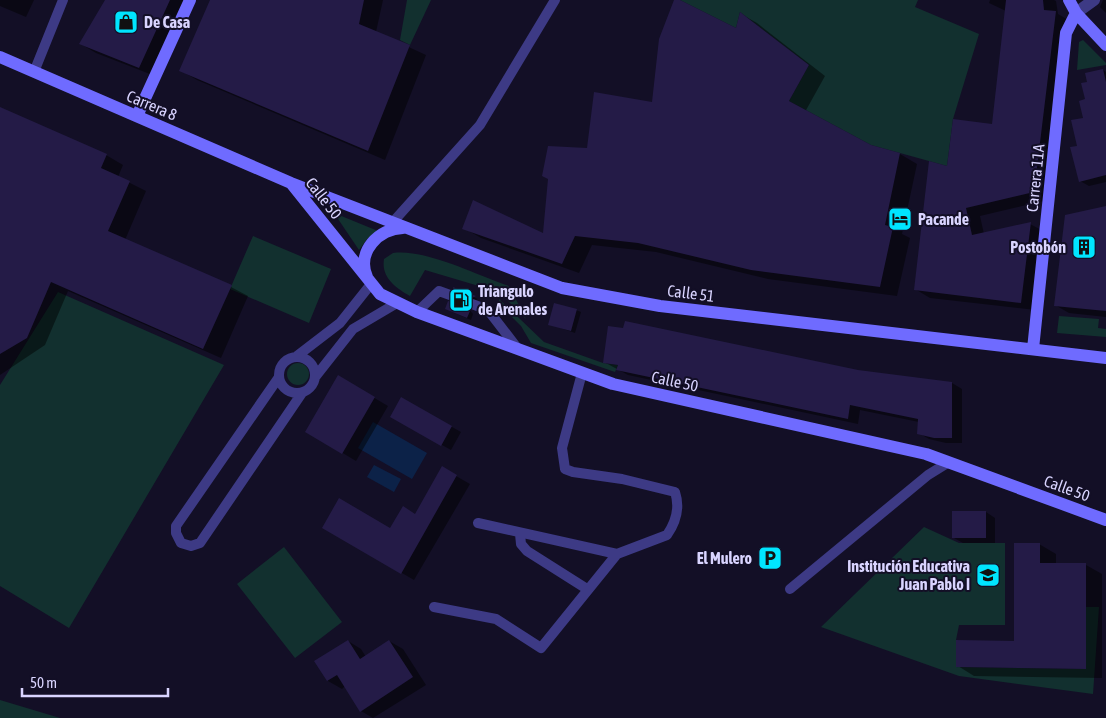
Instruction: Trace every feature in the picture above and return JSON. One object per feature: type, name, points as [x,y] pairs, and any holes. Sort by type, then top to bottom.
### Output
[{"type":"main road","points":[[137,116],[190,0]]},
{"type":"main road","points":[[1068,0],[1076,13],[1106,46]]},
{"type":"main road","name":"Carrera 11A","points":[[1033,349],[1066,33],[1076,13]]},
{"type":"main road","name":"Carrera 8","points":[[0,57],[291,183]]},
{"type":"main road","name":"Calle 51","points":[[291,183],[562,288],[660,306],[1106,358]]},
{"type":"main road","name":"Calle 50","points":[[291,183],[380,294],[417,312],[613,384],[926,454],[1106,520]]},
{"type":"main road","points":[[371,284],[364,262],[367,250],[383,232],[394,228],[406,228]]},
{"type":"street","points":[[1076,13],[1094,0]]},
{"type":"lane","points":[[34,72],[63,0]]},
{"type":"lane","points":[[392,222],[480,125],[555,0]]},
{"type":"lane","points":[[371,284],[340,323],[297,356],[283,363],[279,377],[176,526],[176,533],[182,543],[191,546],[200,543],[302,393],[314,384],[316,376],[353,329],[397,303]]},
{"type":"lane","points":[[417,312],[439,290],[450,295]]},
{"type":"lane","points":[[472,304],[488,310],[518,349]]},
{"type":"lane","points":[[297,356],[311,362],[316,376]]},
{"type":"lane","points":[[434,607],[496,619],[541,648],[550,640],[587,589],[617,554],[667,535],[672,528],[678,510],[675,492],[566,469],[562,448],[582,373]]},
{"type":"lane","points":[[279,377],[287,390],[302,393]]},
{"type":"lane","points":[[790,589],[928,475],[950,462]]},
{"type":"lane","points":[[478,523],[520,534],[617,554]]},
{"type":"lane","points":[[520,534],[521,544],[527,551],[587,589]]},
{"type":"green space","points":[[407,0],[431,0],[410,45],[400,40]]},
{"type":"green space","points":[[680,0],[918,0],[915,7],[979,34],[953,119],[947,166],[871,145],[789,101],[809,65],[740,12],[736,28]]},
{"type":"green space","points":[[1083,40],[1106,65],[1077,70],[1079,42]]},
{"type":"green space","points":[[334,213],[378,231],[367,239],[359,250]]},
{"type":"green space","points":[[253,236],[331,269],[309,323],[230,289]]},
{"type":"green space","points":[[393,253],[421,255],[436,259],[509,286],[526,319],[499,292],[425,270],[410,296],[395,286],[385,272],[384,259]]},
{"type":"green space","points":[[58,292],[224,365],[69,628],[0,586],[0,385]]},
{"type":"green space","points":[[499,299],[544,342],[603,363],[618,365],[615,372],[531,343],[521,326],[499,304]]},
{"type":"green space","points":[[1059,316],[1099,319],[1098,328],[1106,329],[1106,337],[1057,333]]},
{"type":"green space","points":[[298,363],[306,366],[309,374],[306,382],[298,385],[290,382],[287,374],[290,366]]},
{"type":"green space","points":[[924,527],[959,543],[1005,543],[1005,625],[959,625],[956,640],[956,667],[1086,669],[1086,607],[1099,607],[1093,694],[959,676],[821,627]]},
{"type":"green space","points":[[284,547],[342,622],[295,658],[237,584]]},
{"type":"green space","points":[[0,700],[60,718],[0,718]]},
{"type":"water","points":[[373,422],[427,453],[412,479],[358,448]]},
{"type":"water","points":[[374,465],[401,479],[394,492],[367,477]]},
{"type":"building","name":"De Casa","points":[[105,0],[170,0],[139,68],[79,44]]},
{"type":"building","points":[[210,0],[364,0],[359,24],[410,45],[368,151],[179,71]]},
{"type":"building","points":[[674,0],[680,0],[736,28],[740,12],[809,65],[789,101],[871,145],[900,153],[885,225],[893,227],[880,287],[751,270],[638,243],[575,236],[562,264],[462,229],[473,200],[543,233],[548,179],[542,176],[548,146],[587,148],[594,92],[652,102],[659,39]]},
{"type":"building","points":[[1006,0],[1043,0],[1044,10],[1056,11],[1034,192],[966,208],[972,235],[1031,222],[1021,303],[914,290],[929,161],[947,166],[953,119],[992,124]]},
{"type":"building","points":[[1103,69],[1106,82],[1106,175],[1079,182],[1070,147],[1077,146],[1071,120],[1083,118],[1079,101],[1085,99],[1081,83],[1087,82],[1085,73]]},
{"type":"building","points":[[0,107],[107,154],[101,168],[130,181],[108,231],[232,285],[203,349],[51,282],[27,338],[0,354]]},
{"type":"building","name":"Postobón","points":[[1106,206],[1106,311],[1054,306],[1065,215]]},
{"type":"building","name":"Triangulo de Arenales","points":[[453,287],[476,296],[466,301],[465,306],[470,311],[467,318],[445,309],[448,301],[452,302],[456,298]]},
{"type":"building","name":"Triangulo de Arenales","points":[[554,303],[577,309],[571,331],[548,325]]},
{"type":"building","points":[[625,321],[858,370],[952,382],[952,438],[934,438],[917,434],[918,419],[850,405],[848,419],[616,370],[618,365],[603,363],[608,326],[623,328]]},
{"type":"building","points":[[338,375],[375,397],[342,454],[305,432]]},
{"type":"building","points":[[401,397],[452,426],[441,446],[390,417]]},
{"type":"building","points":[[442,466],[457,475],[401,574],[322,528],[339,498],[390,528],[403,506],[415,514]]},
{"type":"building","points":[[952,511],[986,511],[986,538],[952,538]]},
{"type":"building","points":[[1014,543],[1040,543],[1040,563],[1086,563],[1086,669],[956,667],[956,640],[1014,641]]},
{"type":"building","points":[[348,640],[360,659],[389,640],[413,677],[360,712],[337,675],[327,681],[314,661]]},
{"type":"place","name":"De Casa","points":[[126,22]]},
{"type":"place","name":"Pacande","points":[[900,219]]},
{"type":"place","name":"Postobón","points":[[1084,247]]},
{"type":"place","name":"Triangulo de Arenales","points":[[461,300]]},
{"type":"place","name":"El Mulero","points":[[770,558]]},
{"type":"place","name":"Institución Educativa Juan Pablo I","points":[[988,575]]}]
